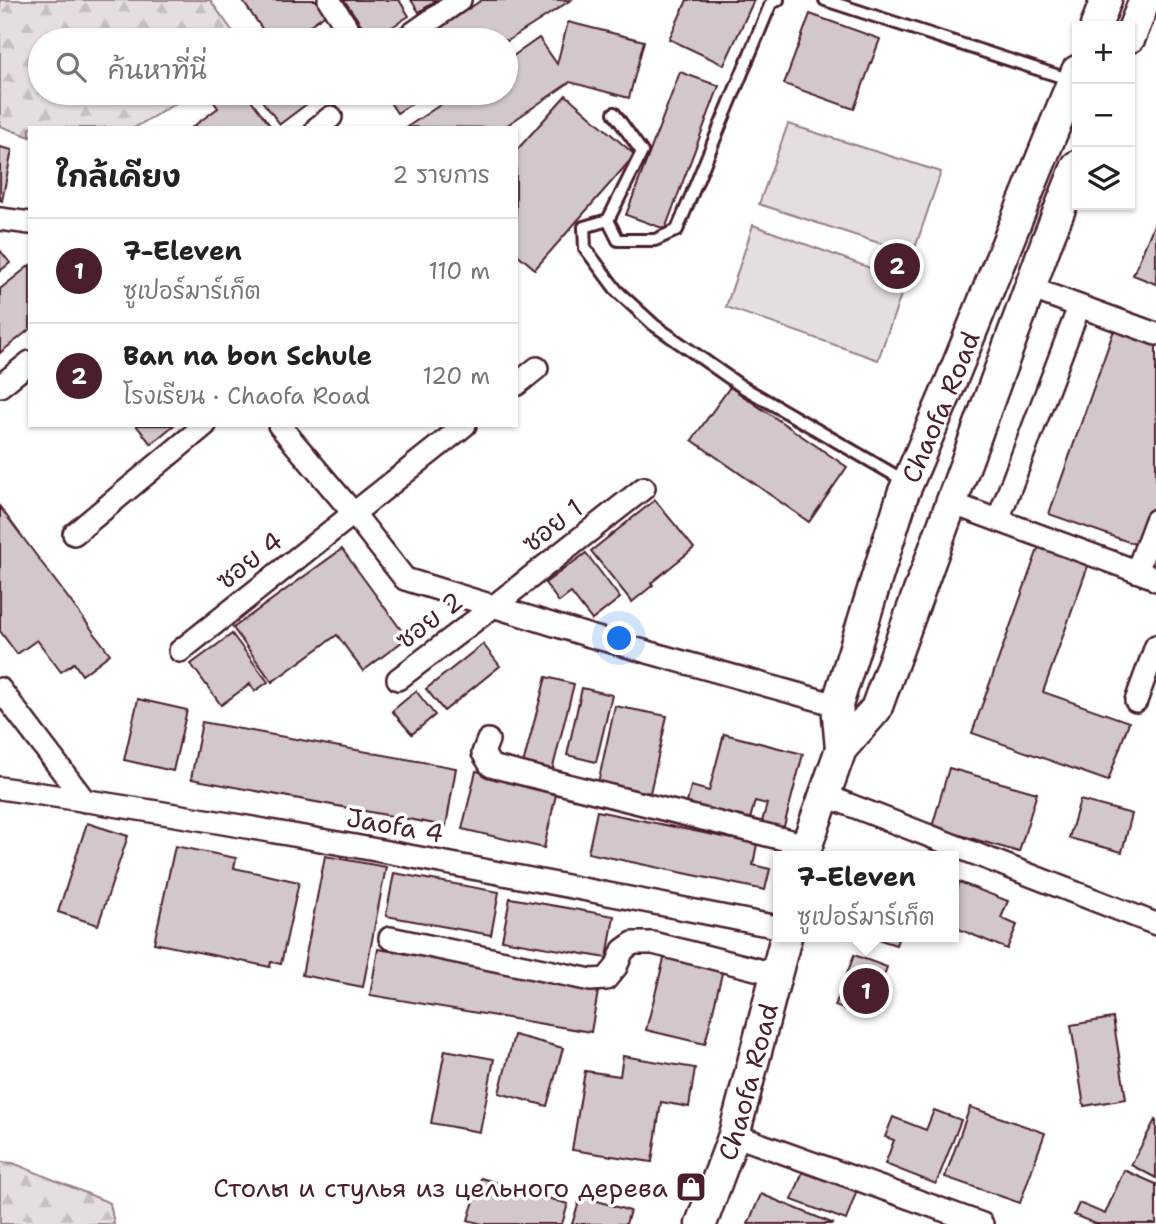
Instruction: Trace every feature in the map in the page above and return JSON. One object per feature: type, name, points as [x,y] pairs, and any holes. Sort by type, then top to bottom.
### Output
[{"type":"main road","points":[[1098,21],[1106,0]]},
{"type":"main road","points":[[1135,25],[1145,0]]},
{"type":"main road","name":"Chaofa Road","points":[[841,750],[837,705],[903,494],[1072,83]]},
{"type":"main road","name":"Chaofa Road","points":[[805,851],[841,750],[876,709],[1072,178]]},
{"type":"main road","name":"Chaofa Road","points":[[706,1222],[734,1135],[785,942]]},
{"type":"street","points":[[329,0],[347,28]]},
{"type":"street","points":[[420,28],[460,0]]},
{"type":"street","points":[[0,219],[28,223]]},
{"type":"street","points":[[1030,288],[1156,334]]},
{"type":"street","points":[[998,520],[1079,307]]},
{"type":"street","points":[[0,386],[28,364]]},
{"type":"street","points":[[518,383],[537,368]]},
{"type":"street","points":[[74,534],[203,427]]},
{"type":"street","points":[[281,427],[405,579],[590,636],[837,705]]},
{"type":"street","name":"ซอย 4","points":[[180,651],[463,427]]},
{"type":"street","name":"ซอย 1","points":[[494,606],[644,488]]},
{"type":"street","points":[[951,503],[1147,576],[1156,520]]},
{"type":"street","name":"ซอย 2","points":[[398,678],[494,606]]},
{"type":"street","points":[[1136,702],[1156,646]]},
{"type":"street","points":[[0,689],[85,800]]},
{"type":"street","points":[[488,740],[484,753],[491,766],[805,851]]},
{"type":"street","name":"Jaofa 4","points":[[0,788],[85,800],[432,860],[773,926]]},
{"type":"street","points":[[824,795],[1156,924]]},
{"type":"street","points":[[390,938],[591,980],[606,979],[616,967],[623,950],[633,943],[653,943],[775,974]]},
{"type":"street","points":[[734,1135],[982,1224]]},
{"type":"lane","points":[[608,220],[618,240],[655,240],[677,230],[771,4],[778,0]]},
{"type":"lane","points":[[825,0],[1072,75]]},
{"type":"lane","points":[[614,113],[642,152],[608,220],[584,227],[585,248],[617,291],[654,325],[741,386],[908,482]]},
{"type":"green space","points":[[0,0],[210,0],[230,28],[28,28],[28,105],[173,105],[137,126],[28,126],[28,136],[0,126]]},
{"type":"green space","points":[[788,124],[941,172],[913,254],[759,204]]},
{"type":"green space","points":[[753,225],[906,281],[878,360],[726,307]]},
{"type":"green space","points":[[0,1162],[13,1163],[110,1203],[114,1224],[0,1224]]},
{"type":"building","points":[[242,0],[316,0],[326,14],[306,28],[262,28]]},
{"type":"building","points":[[344,0],[399,0],[409,16],[390,28],[364,28]]},
{"type":"building","points":[[411,0],[437,0],[419,12]]},
{"type":"building","points":[[482,0],[571,0],[518,34],[518,28],[439,28]]},
{"type":"building","points":[[687,0],[754,0],[724,65],[669,39]]},
{"type":"building","points":[[810,14],[880,39],[854,109],[784,84]]},
{"type":"building","points":[[568,22],[644,41],[629,98],[570,82],[506,126],[408,126],[440,105],[518,105],[518,53],[539,38],[557,64]]},
{"type":"building","points":[[680,72],[719,86],[665,229],[626,215]]},
{"type":"building","points":[[566,95],[635,155],[535,269],[518,255],[518,149]]},
{"type":"building","points":[[216,105],[255,105],[271,126],[194,126],[218,108]]},
{"type":"building","points":[[265,105],[305,105],[280,124]]},
{"type":"building","points":[[392,105],[409,105],[397,113]]},
{"type":"building","points":[[0,147],[12,150],[2,201],[0,200]]},
{"type":"building","points":[[1156,220],[1156,284],[1133,275]]},
{"type":"building","points":[[0,250],[10,263],[0,271]]},
{"type":"building","points":[[28,267],[28,331],[0,353],[0,289]]},
{"type":"building","points":[[1114,330],[1156,344],[1156,509],[1143,547],[1049,514]]},
{"type":"building","points":[[730,387],[847,467],[809,522],[692,440]]},
{"type":"building","points":[[138,427],[172,427],[151,444]]},
{"type":"building","points":[[655,500],[694,548],[632,602],[591,551]]},
{"type":"building","points":[[0,507],[110,654],[82,675],[74,663],[61,672],[37,640],[17,654],[0,631]]},
{"type":"building","points":[[1039,546],[1089,563],[1043,692],[1129,722],[1108,781],[972,733]]},
{"type":"building","points":[[342,549],[407,638],[363,671],[337,635],[272,682],[233,628]]},
{"type":"building","points":[[586,553],[620,598],[592,620],[571,593],[559,602],[545,583]]},
{"type":"building","points":[[232,634],[268,682],[255,691],[250,684],[221,705],[191,664]]},
{"type":"building","points":[[483,644],[500,666],[444,711],[426,689]]},
{"type":"building","points":[[546,677],[574,684],[552,771],[523,764]]},
{"type":"building","points":[[582,688],[612,695],[596,762],[567,755]]},
{"type":"building","points":[[416,691],[435,715],[412,734],[392,711]]},
{"type":"building","points":[[138,699],[187,710],[173,771],[124,760]]},
{"type":"building","points":[[615,706],[667,716],[650,793],[598,783]]},
{"type":"building","points":[[202,722],[456,768],[446,826],[191,779]]},
{"type":"building","points":[[724,734],[803,754],[783,830],[761,825],[767,804],[755,801],[749,823],[686,807],[691,786],[709,791]]},
{"type":"building","points":[[949,768],[1037,793],[1019,852],[932,827]]},
{"type":"building","points":[[476,771],[557,790],[544,848],[462,829]]},
{"type":"building","points":[[1080,800],[1132,814],[1122,852],[1069,838]]},
{"type":"building","points":[[597,811],[757,844],[753,865],[770,869],[765,890],[588,853]]},
{"type":"building","points":[[87,823],[128,836],[98,925],[58,912]]},
{"type":"building","points":[[175,846],[236,858],[234,868],[299,882],[281,964],[271,962],[270,967],[154,943]]},
{"type":"building","points":[[325,856],[386,867],[363,987],[302,975]]},
{"type":"building","points":[[394,873],[499,892],[491,935],[386,916]]},
{"type":"building","points":[[959,882],[1008,901],[1001,918],[1017,925],[1007,949],[959,929]]},
{"type":"building","points":[[510,898],[614,916],[607,958],[502,940]]},
{"type":"building","points":[[378,949],[599,986],[591,1032],[370,995]]},
{"type":"building","points":[[666,951],[724,965],[705,1044],[646,1030]]},
{"type":"building","points":[[854,955],[887,967],[868,1018],[835,1006]]},
{"type":"building","points":[[1113,1018],[1126,1099],[1084,1106],[1071,1025]]},
{"type":"building","points":[[514,1035],[563,1048],[547,1106],[499,1093]]},
{"type":"building","points":[[445,1050],[494,1059],[480,1132],[431,1123]]},
{"type":"building","points":[[623,1056],[695,1068],[689,1107],[661,1102],[652,1162],[572,1150],[585,1071],[620,1076]]},
{"type":"building","points":[[970,1107],[1045,1133],[1020,1203],[945,1177]]},
{"type":"building","points":[[934,1110],[961,1120],[936,1184],[885,1164],[894,1140],[885,1137],[893,1117],[926,1130]]},
{"type":"building","points":[[1156,1121],[1156,1178],[1131,1165]]},
{"type":"building","points":[[805,1166],[859,1184],[846,1220],[792,1200]]},
{"type":"building","points":[[1124,1170],[1156,1184],[1156,1224],[1096,1224],[1074,1215],[1079,1203],[1105,1214]]},
{"type":"building","points":[[481,1178],[568,1204],[562,1224],[482,1224],[468,1220]]},
{"type":"building","points":[[761,1194],[834,1224],[748,1224]]},
{"type":"building","points":[[581,1196],[630,1211],[626,1224],[572,1224]]},
{"type":"place","name":"Ban na bon Schule","points":[[897,266]]},
{"type":"place","name":"7-Eleven","points":[[866,991]]},
{"type":"place","name":"Столы и стулья из цельного дерева","points":[[691,1187]]}]
